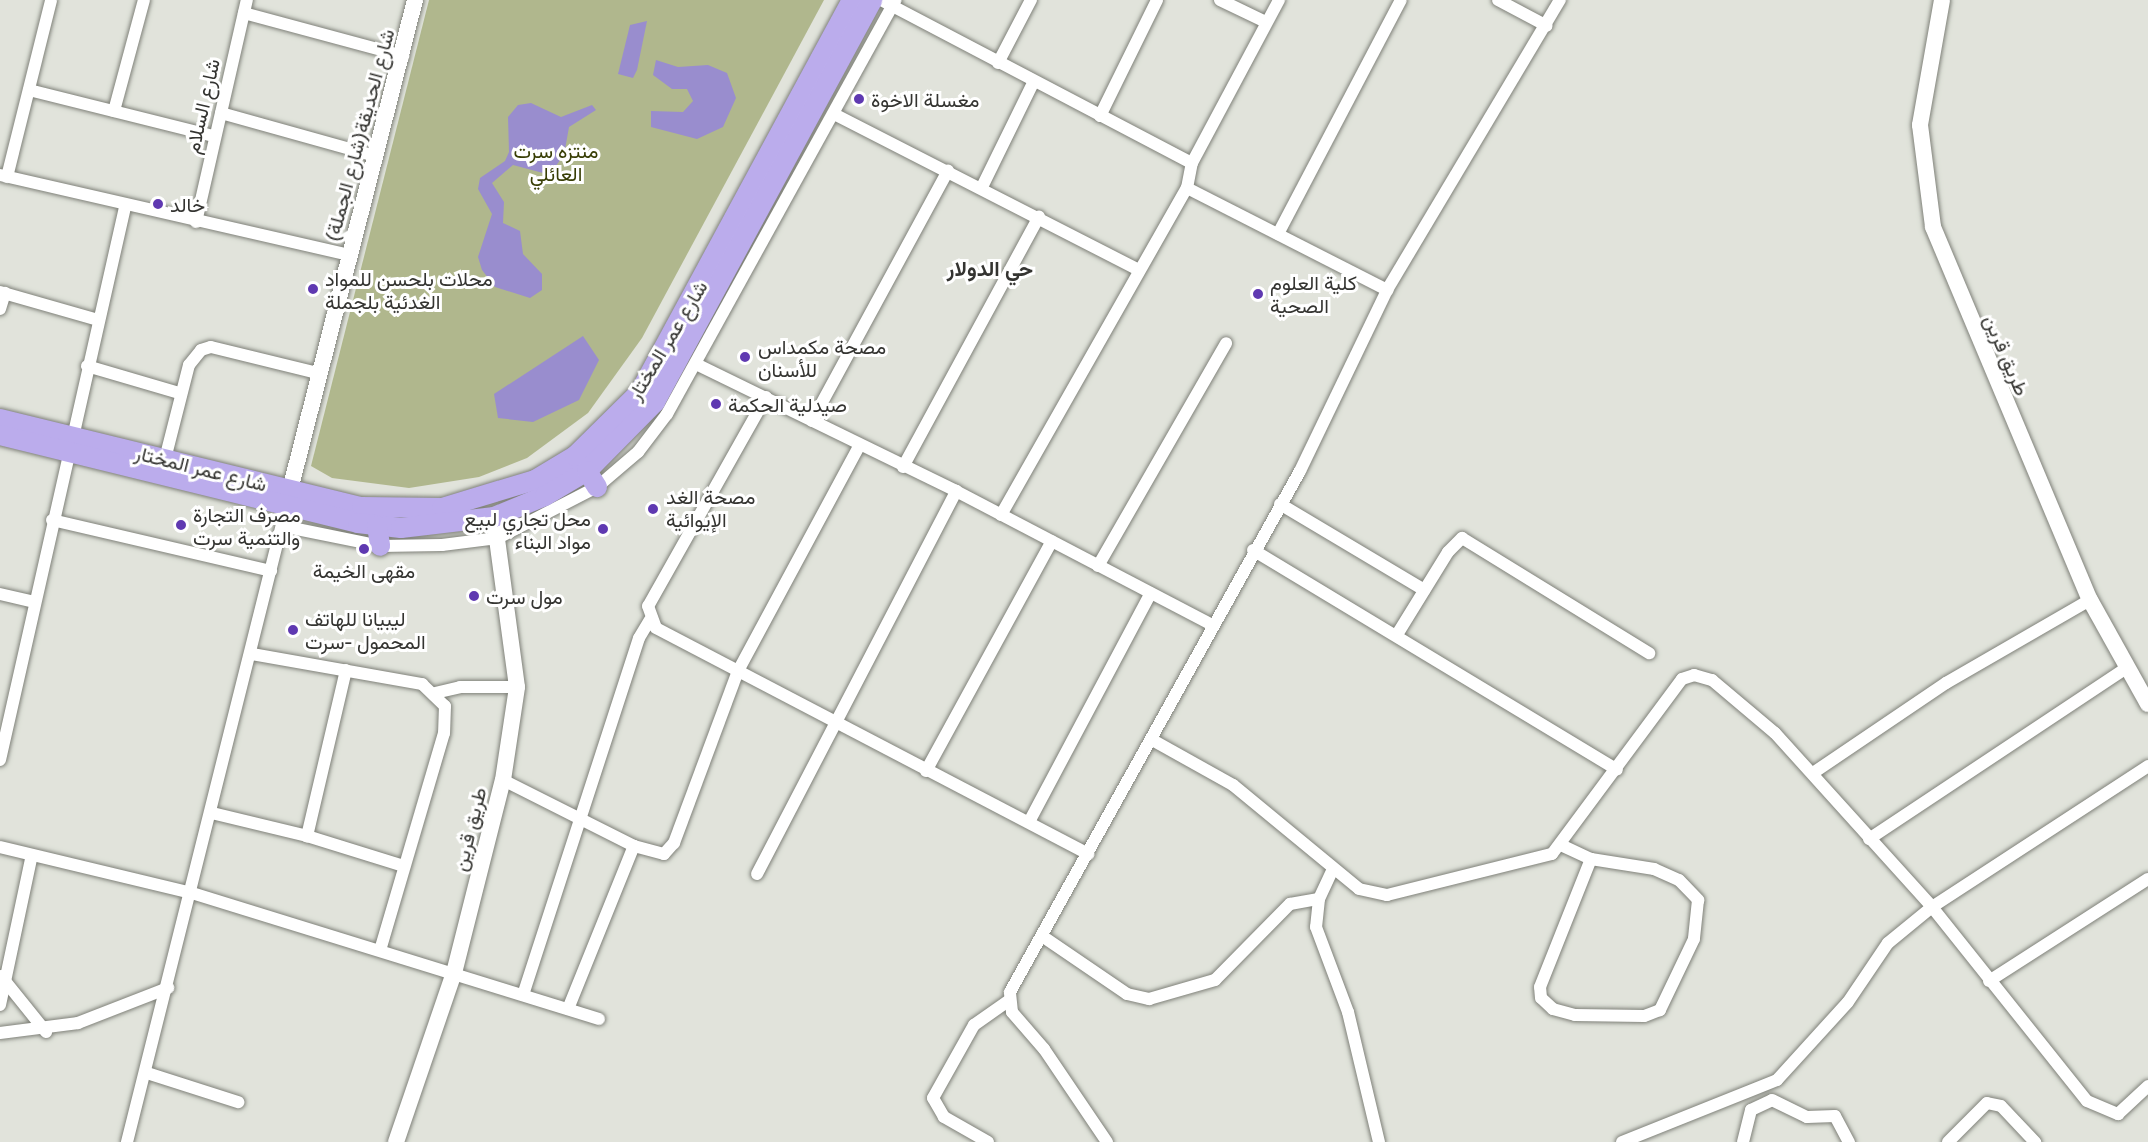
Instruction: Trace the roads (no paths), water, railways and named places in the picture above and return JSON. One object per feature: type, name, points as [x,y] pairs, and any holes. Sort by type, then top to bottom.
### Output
[{"type":"main road","name":"شارع عمر المختار","points":[[288,498],[362,507],[442,508],[535,480],[611,426],[666,349],[852,0]]},
{"type":"main road","points":[[0,435],[68,443],[153,462],[288,498],[377,526],[445,527],[494,517],[592,479],[672,375],[872,0]]},
{"type":"main road","points":[[0,419],[68,443]]},
{"type":"main road","points":[[377,526],[380,546]]},
{"type":"street","points":[[51,0],[29,90],[3,176],[125,207],[350,255]]},
{"type":"street","points":[[114,111],[144,0]]},
{"type":"street","name":"شارع السلام","points":[[196,222],[247,0]]},
{"type":"street","name":"شارع الحديقة(شارع الجملة)","points":[[288,498],[318,373],[403,56],[415,0]]},
{"type":"street","points":[[881,0],[895,3],[998,63],[1192,163]]},
{"type":"street","points":[[998,63],[1031,0]]},
{"type":"street","points":[[1100,116],[1157,0]]},
{"type":"street","points":[[1221,0],[1266,22]]},
{"type":"street","points":[[1002,515],[1137,269],[1187,188],[1192,163],[1279,0]]},
{"type":"street","points":[[1278,234],[1401,0]]},
{"type":"street","points":[[1498,0],[1547,26]]},
{"type":"street","points":[[988,1142],[944,1117],[933,1098],[974,1025],[1008,1001],[1042,936],[1154,741],[1210,624],[1280,504],[1388,290],[1547,26],[1560,0]]},
{"type":"street","name":"طريق قرين","points":[[1942,0],[1920,125],[1930,217],[1946,266],[2090,600],[2148,704]]},
{"type":"street","points":[[282,526],[380,546],[498,538],[638,452],[696,364],[895,3]]},
{"type":"street","points":[[244,13],[403,56]]},
{"type":"street","points":[[982,187],[1034,81]]},
{"type":"street","points":[[29,90],[214,136]]},
{"type":"street","points":[[221,113],[375,156]]},
{"type":"street","points":[[834,114],[1039,216],[1137,269]]},
{"type":"street","points":[[812,421],[948,171]]},
{"type":"street","points":[[1187,188],[1388,290]]},
{"type":"street","points":[[0,760],[68,443],[125,207]]},
{"type":"street","points":[[903,467],[1039,216]]},
{"type":"street","points":[[0,309],[2,292],[98,320]]},
{"type":"street","points":[[1098,566],[1226,343]]},
{"type":"street","points":[[153,462],[194,355],[211,347],[318,373]]},
{"type":"street","points":[[696,364],[766,397],[859,446],[956,490],[1210,624]]},
{"type":"street","points":[[87,366],[179,393]]},
{"type":"street","points":[[524,995],[580,819],[650,620],[648,606],[766,397]]},
{"type":"street","points":[[503,780],[634,846],[664,854],[674,843],[738,671],[859,446]]},
{"type":"street","points":[[757,874],[956,490]]},
{"type":"street","points":[[128,1142],[213,813],[288,498]]},
{"type":"street","points":[[1280,504],[1424,590]]},
{"type":"street","name":"طريق قرين","points":[[396,1142],[454,973],[503,780],[518,687],[494,517]]},
{"type":"street","points":[[52,520],[271,571]]},
{"type":"street","points":[[1398,633],[1454,542],[1469,539],[1649,653]]},
{"type":"street","points":[[927,771],[1052,541]]},
{"type":"street","points":[[1253,550],[1398,633],[1617,770]]},
{"type":"street","points":[[1029,822],[1151,593]]},
{"type":"street","points":[[0,594],[35,602]]},
{"type":"street","points":[[1813,773],[1946,683],[2090,600]]},
{"type":"street","points":[[650,620],[656,628],[833,724],[1089,854]]},
{"type":"street","points":[[252,654],[415,682],[435,693],[447,718],[380,950]]},
{"type":"street","points":[[1869,840],[2126,668]]},
{"type":"street","points":[[307,836],[346,670]]},
{"type":"street","points":[[1154,741],[1233,785],[1332,871],[1359,889],[1387,895],[1542,858],[1563,846],[1682,679],[1694,675],[1712,680],[1813,773],[1869,840],[1932,907],[2037,1046],[2098,1110],[2125,1112],[2148,1086]]},
{"type":"street","points":[[435,693],[460,687],[518,687]]},
{"type":"street","points":[[1622,1142],[1778,1080],[1848,1002],[1888,943],[1932,907],[2148,766]]},
{"type":"street","points":[[213,813],[307,836],[404,866]]},
{"type":"street","points":[[568,1010],[634,846]]},
{"type":"street","points":[[1563,846],[1591,859],[1654,869],[1679,880],[1698,900],[1701,919],[1694,939],[1660,1010],[1644,1016],[1575,1015],[1553,1009],[1541,998],[1540,987],[1591,859]]},
{"type":"street","points":[[0,847],[192,892],[599,1019]]},
{"type":"street","points":[[0,1005],[3,976],[32,855]]},
{"type":"street","points":[[1332,871],[1319,899],[1321,945],[1348,1012],[1379,1142]]},
{"type":"street","points":[[1989,981],[2148,879]]},
{"type":"street","points":[[1042,936],[1127,994],[1149,999],[1215,980],[1290,904],[1319,899]]},
{"type":"street","points":[[3,976],[46,1032]]},
{"type":"street","points":[[0,1033],[46,1032],[168,988]]},
{"type":"street","points":[[1008,1001],[1107,1142]]},
{"type":"street","points":[[147,1073],[238,1102]]},
{"type":"street","points":[[1743,1142],[1751,1110],[1772,1100],[1806,1117],[1834,1116],[1849,1142]]},
{"type":"street","points":[[1948,1142],[1987,1103],[2001,1106],[2035,1142]]},
{"type":"place","name":"مغسلة الاخوة","points":[[859,99]]},
{"type":"place","name":"خالد","points":[[158,204]]},
{"type":"place","name":"محلات بلحسن للمواد الغدئية بلجملة","points":[[313,289]]},
{"type":"place","name":"كلية العلوم الصحية","points":[[1258,294]]},
{"type":"place","name":"مصحة مكمداس للأسنان","points":[[745,357]]},
{"type":"place","name":"صيدلية الحكمة","points":[[716,404]]},
{"type":"place","name":"مصحة الغد الإيوائية","points":[[653,509]]},
{"type":"place","name":"مصرف التجارة والتنمية سرت","points":[[181,525]]},
{"type":"place","name":"محل تجاري لبيع مواد البناء","points":[[603,529]]},
{"type":"place","name":"مقهى الخيمة","points":[[364,549]]},
{"type":"place","name":"مول سرت","points":[[474,596]]},
{"type":"place","name":"ليبيانا للهاتف المحمول -سرت","points":[[293,630]]},
{"type":"district","name":"حي الدولار","points":[[990,268]]},
{"type":"park label","name":"منتزه سرت العائلي","points":[[556,162]]}]
